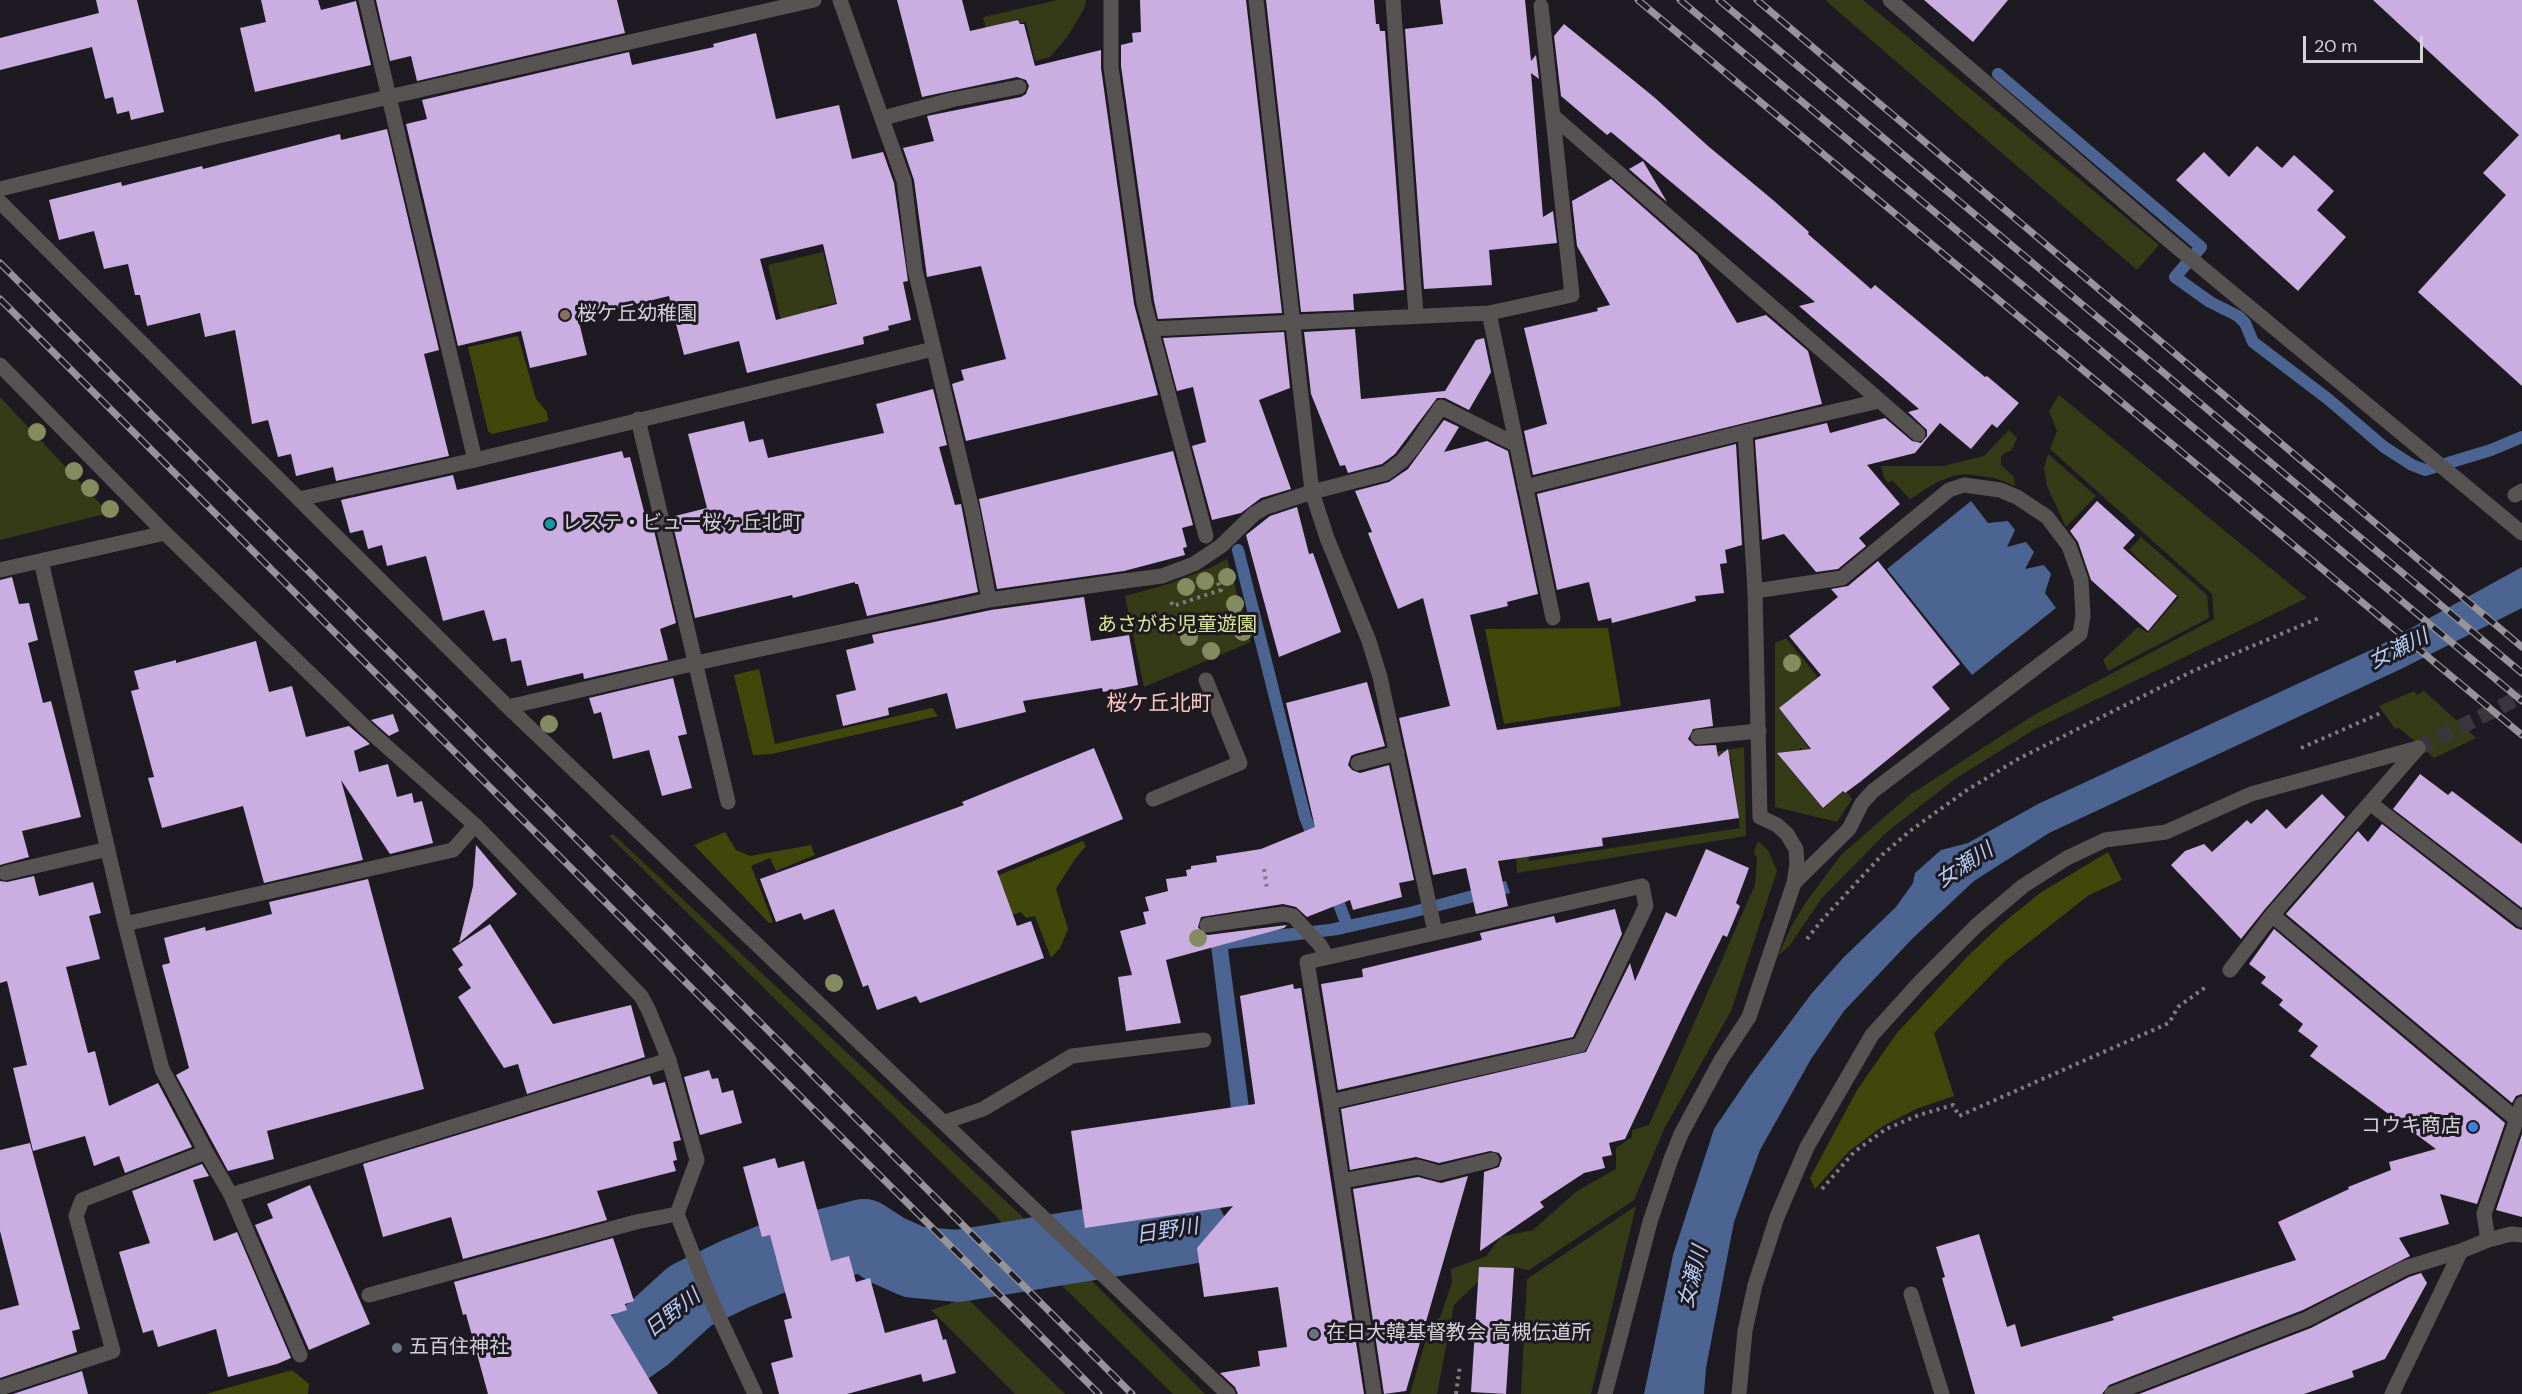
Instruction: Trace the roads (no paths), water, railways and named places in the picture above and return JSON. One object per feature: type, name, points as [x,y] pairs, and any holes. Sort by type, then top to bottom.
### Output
[{"type":"street","points":[[366,0],[475,460]]},
{"type":"street","points":[[0,189],[218,136],[814,0]]},
{"type":"street","points":[[840,0],[884,118],[904,181],[915,270],[968,492],[989,600]]},
{"type":"street","points":[[1111,0],[1111,67],[1143,291],[1206,536]]},
{"type":"street","points":[[1256,0],[1312,492],[1327,538],[1370,641],[1397,753],[1434,926]]},
{"type":"street","points":[[1393,0],[1416,315]]},
{"type":"street","points":[[1890,0],[2166,238],[2522,533]]},
{"type":"street","points":[[1151,329],[1489,313],[1572,294],[1541,6]]},
{"type":"street","points":[[884,118],[951,100],[1019,87]]},
{"type":"street","points":[[1553,116],[1918,434]]},
{"type":"street","points":[[0,202],[508,707],[1228,1394]]},
{"type":"street","points":[[1489,313],[1553,618]]},
{"type":"street","points":[[299,499],[475,460],[933,349]]},
{"type":"street","points":[[0,365],[165,533],[367,729],[475,825],[641,996],[669,1060],[697,1160],[677,1214],[705,1280],[710,1298],[755,1394]]},
{"type":"street","points":[[1525,487],[1879,401]]},
{"type":"street","points":[[508,707],[696,663],[989,600],[1162,576],[1194,564],[1216,550],[1254,514],[1266,507],[1312,492],[1386,473],[1412,449],[1441,407],[1515,444]]},
{"type":"street","points":[[638,419],[729,802]]},
{"type":"street","points":[[1605,1394],[1650,1222],[1671,1159],[1681,1134],[1720,1060],[1749,1017],[1794,883],[1797,864],[1796,849],[1787,834],[1777,825],[1760,817],[1755,591],[1745,432]]},
{"type":"street","points":[[1755,591],[1842,578],[1948,490],[1964,485],[1983,486],[2009,494],[2033,507],[2046,518],[2069,546],[2081,580],[2083,616],[2080,634],[1873,791],[1862,803],[1848,828],[1794,883]]},
{"type":"street","points":[[0,570],[165,533]]},
{"type":"street","points":[[41,561],[125,924],[162,1069],[231,1195],[300,1355]]},
{"type":"street","points":[[1153,799],[1239,763],[1206,680]]},
{"type":"street","points":[[1698,737],[1759,731]]},
{"type":"street","points":[[1739,1394],[1739,1379],[1755,1285],[1777,1217],[1807,1147],[1872,1035],[1920,982],[1977,925],[2023,886],[2067,858],[2105,840],[2166,832],[2251,794],[2418,748],[2272,915],[2230,970]]},
{"type":"street","points":[[1358,763],[1397,753]]},
{"type":"street","points":[[2370,803],[2522,920]]},
{"type":"street","points":[[125,924],[453,850],[475,825]]},
{"type":"street","points":[[5,873],[108,849]]},
{"type":"street","points":[[1330,1102],[1581,1045],[1646,906],[1642,886],[1434,926],[1324,951],[1307,962],[1374,1394]]},
{"type":"street","points":[[1207,925],[1284,914],[1293,916],[1302,923],[1324,951]]},
{"type":"street","points":[[2272,915],[2516,1119]]},
{"type":"street","points":[[945,1122],[983,1108],[1072,1056],[1204,1040]]},
{"type":"street","points":[[231,1195],[669,1060]]},
{"type":"street","points":[[2488,1240],[2484,1214],[2522,1104]]},
{"type":"street","points":[[0,1388],[113,1351],[76,1216],[82,1200],[206,1152]]},
{"type":"street","points":[[1342,1181],[1418,1167],[1439,1173],[1492,1161]]},
{"type":"street","points":[[369,1295],[636,1222],[677,1214]]},
{"type":"street","points":[[2112,1394],[2307,1319],[2405,1268],[2488,1240],[2511,1234],[2522,1235]]},
{"type":"street","points":[[2391,1394],[2461,1251]]},
{"type":"street","points":[[1911,1294],[1942,1394]]},
{"type":"water","points":[[1971,501],[1988,523],[2008,521],[2015,530],[2007,547],[2026,542],[2034,552],[2025,569],[2044,565],[2051,574],[2045,593],[2056,608],[1972,675],[1887,569]]},
{"type":"water","name":"女瀬川","points":[[2522,567],[2522,608],[2401,669],[2049,833],[1974,881],[1913,938],[1844,1011],[1811,1059],[1760,1150],[1734,1222],[1706,1368],[1704,1394],[1644,1394],[1673,1255],[1714,1129],[1812,993],[1844,957],[1896,907],[1913,883],[1915,873],[1941,850],[1968,843],[2038,804],[2375,648]]},
{"type":"water","points":[[1506,881],[1510,893],[1408,919],[1338,935],[1228,949],[1264,1222],[1259,1226],[1099,1252],[1086,1238],[1244,1214],[1210,937],[1329,924],[1409,907]]},
{"type":"water","points":[[863,1225],[873,1226],[896,1247],[949,1252],[999,1253],[1009,1251],[1031,1226],[1066,1257],[955,1274],[916,1274],[866,1245]]},
{"type":"waterway","points":[[1998,74],[2201,247],[2175,277],[2210,302],[2238,316],[2245,323],[2253,342],[2328,399],[2384,447],[2412,465],[2425,470],[2491,450],[2522,437]]},
{"type":"waterway","points":[[1238,550],[1305,817],[1316,844]]},
{"type":"waterway","points":[[1334,891],[1347,925]]},
{"type":"waterway","name":"日野川","points":[[564,1394],[646,1336],[690,1296],[774,1258],[864,1235],[887,1250],[914,1262],[958,1266],[1190,1228]]},
{"type":"tunnel","points":[[2418,748],[2522,696]]},
{"type":"railway","points":[[1638,0],[2522,735]]},
{"type":"railway","points":[[1680,0],[2522,701]]},
{"type":"railway","points":[[1719,0],[2522,673]]},
{"type":"railway","points":[[1757,0],[2522,647]]},
{"type":"railway","points":[[0,263],[1132,1394]]},
{"type":"railway","points":[[0,299],[1099,1394]]},
{"type":"place","name":"桜ケ丘幼稚園","points":[[565,315]]},
{"type":"place","name":"レステ・ビュー桜ヶ丘北町","points":[[550,524]]},
{"type":"place","name":"コウキ商店","points":[[2473,1127]]},
{"type":"place","name":"在日大韓基督教会 高槻伝道所","points":[[1314,1334]]},
{"type":"place","name":"五百住神社","points":[[397,1348]]},
{"type":"district","name":"桜ケ丘北町","points":[[1159,704]]},
{"type":"park label","name":"あさがお児童遊園","points":[[1177,626]]}]
